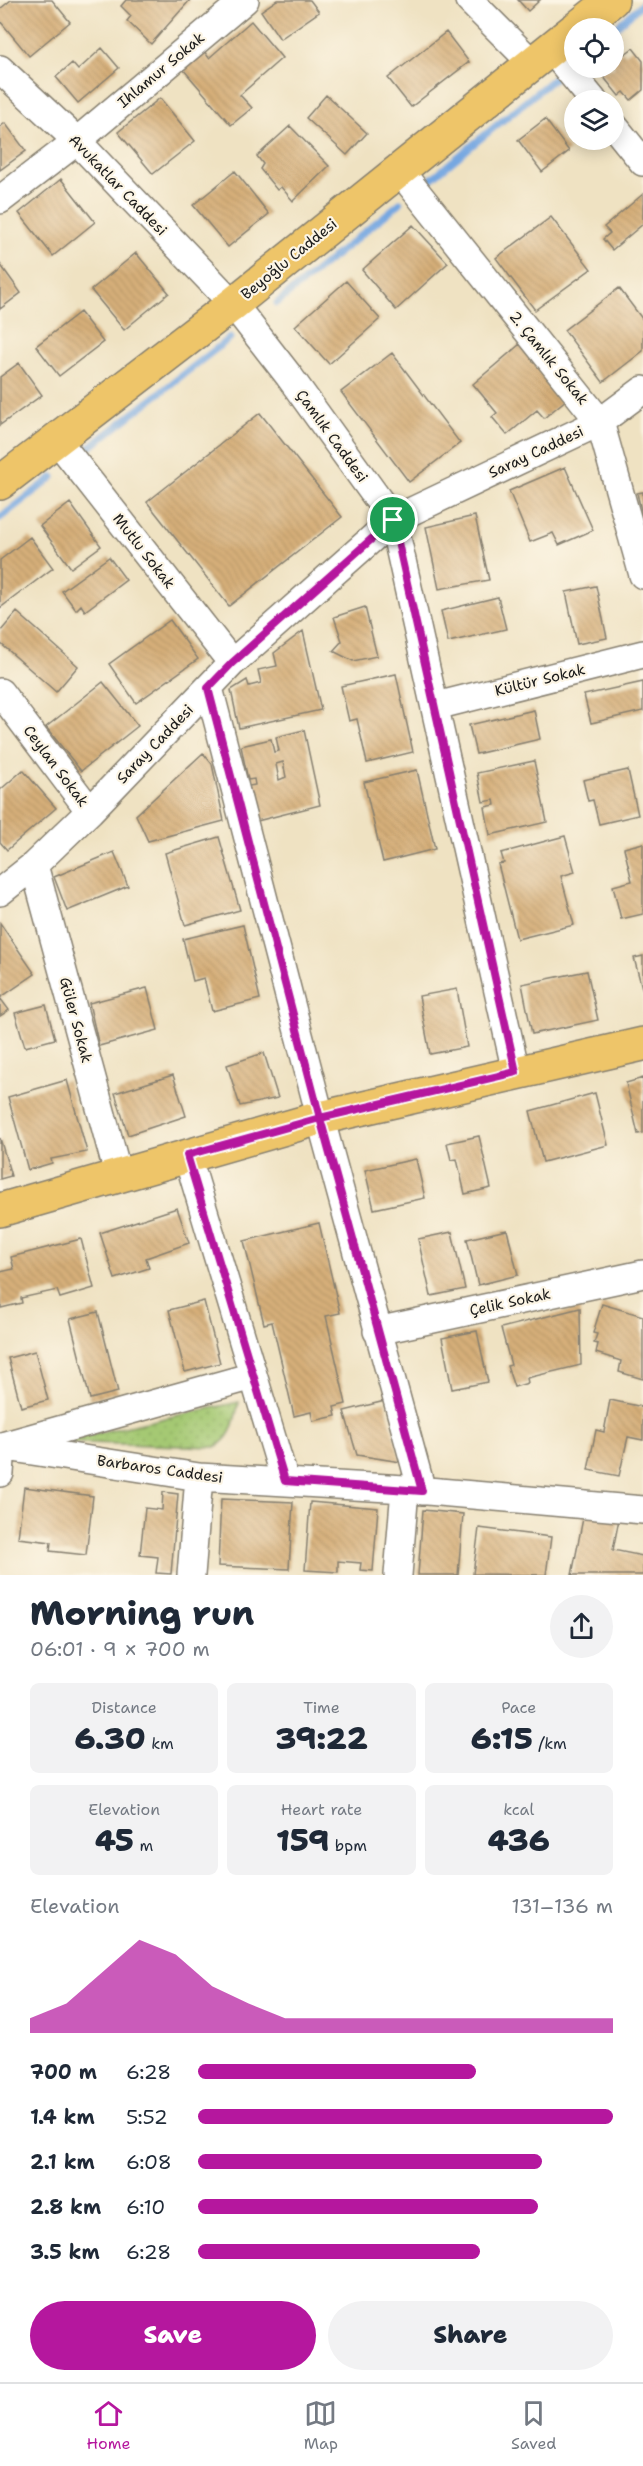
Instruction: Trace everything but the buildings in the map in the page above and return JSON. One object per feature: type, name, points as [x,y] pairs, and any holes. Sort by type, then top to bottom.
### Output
[{"type":"main road","name":"Beyoğlu Caddesi","points":[[0,483],[232,304],[612,0]]},
{"type":"main road","points":[[0,1210],[118,1174],[320,1118],[643,1044]]},
{"type":"street","points":[[469,0],[559,43],[587,90]]},
{"type":"street","name":"Ihlamur Sokak","points":[[0,200],[77,141],[234,3]]},
{"type":"street","name":"Avukatlar Caddesi","points":[[0,69],[77,141],[232,304]]},
{"type":"street","points":[[624,138],[643,162]]},
{"type":"street","name":"2. Çamlık Sokak","points":[[399,170],[600,422],[643,575]]},
{"type":"street","name":"Çamlık Caddesi","points":[[232,304],[289,376],[393,520],[516,1072]]},
{"type":"street","name":"Saray Caddesi","points":[[0,892],[34,866],[90,812],[232,663],[393,520],[600,422],[643,390]]},
{"type":"street","name":"Mutlu Sokak","points":[[57,440],[232,663]]},
{"type":"street","name":"Kültür Sokak","points":[[436,706],[643,654]]},
{"type":"street","points":[[208,688],[377,1331],[413,1490],[398,1575]]},
{"type":"street","name":"Ceylan Sokak","points":[[0,692],[90,812]]},
{"type":"street","name":"Güler Sokak","points":[[34,866],[118,1174]]},
{"type":"street","points":[[187,1155],[285,1481]]},
{"type":"street","name":"Çelik Sokak","points":[[377,1331],[643,1274]]},
{"type":"street","points":[[0,1473],[1,1446],[253,1376]]},
{"type":"street","name":"Barbaros Caddesi","points":[[1,1446],[199,1477],[413,1490],[643,1510]]},
{"type":"street","points":[[191,1575],[199,1477]]},
{"type":"green space","points":[[239,1402],[229,1434],[215,1447],[56,1442]]},
{"type":"waterway","points":[[624,20],[643,3]]},
{"type":"waterway","points":[[431,179],[558,75]]},
{"type":"waterway","points":[[277,303],[400,203]]},
{"type":"waterway","points":[[89,448],[230,338]]},
{"type":"waterway","points":[[0,518],[53,477]]},
{"type":"route","points":[[393,520],[232,663],[208,688],[320,1118],[187,1155],[285,1481],[422,1491],[320,1118],[516,1072],[393,520]]}]
